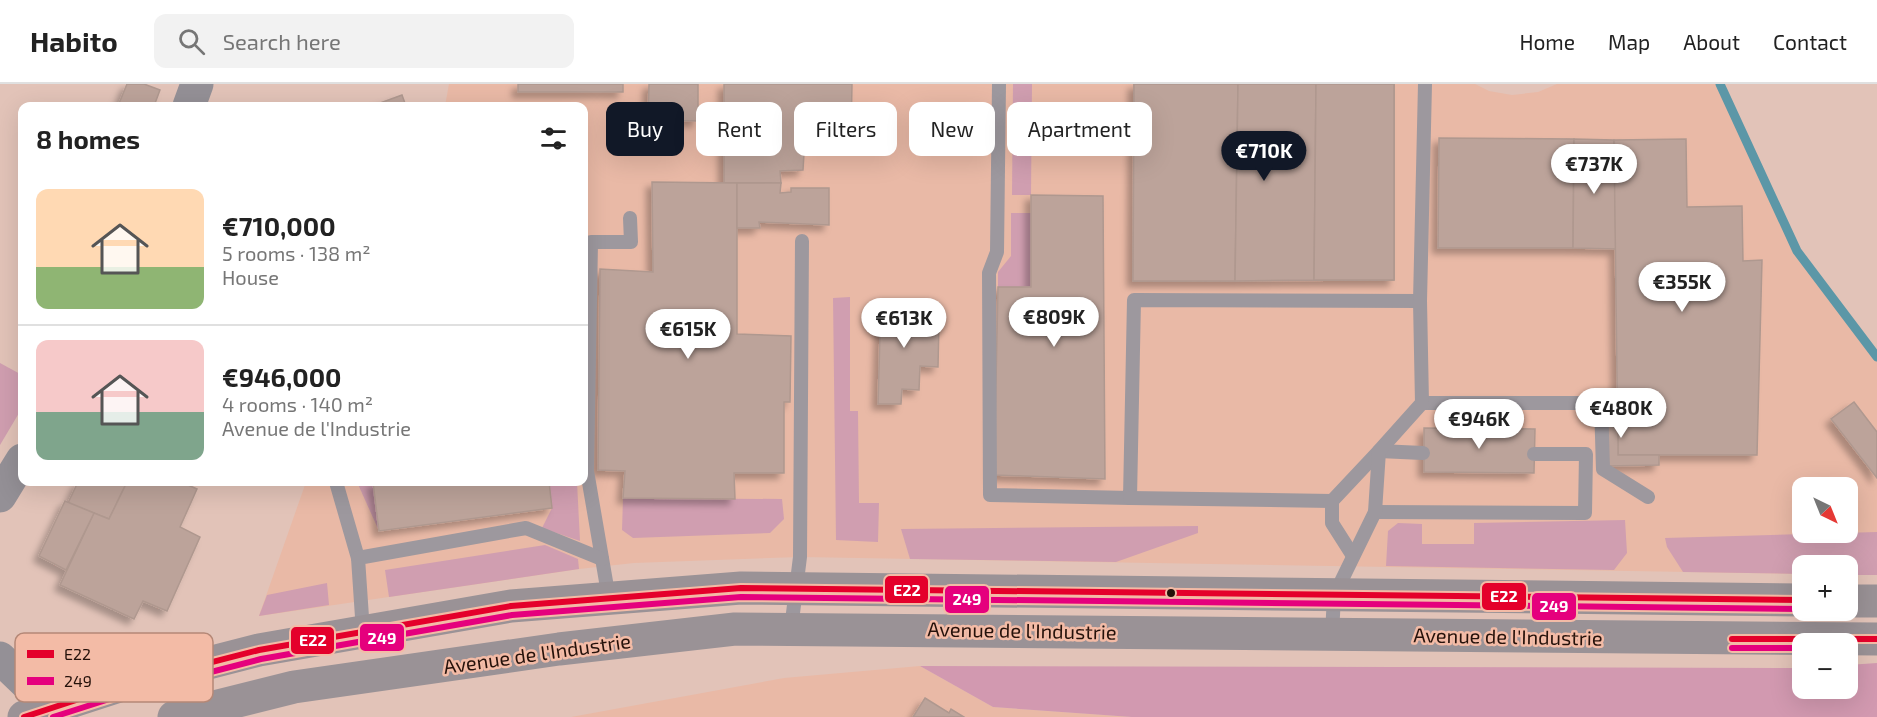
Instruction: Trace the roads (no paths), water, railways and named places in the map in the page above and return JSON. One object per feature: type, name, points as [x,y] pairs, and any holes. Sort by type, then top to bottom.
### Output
[{"type":"main road","name":"Avenue de l'Industrie","points":[[213,662],[259,650],[512,606],[741,588],[1792,600]]},
{"type":"main road","points":[[1858,601],[1877,601]]},
{"type":"main road","name":"Avenue de l'Industrie","points":[[174,717],[294,687],[559,649],[735,629],[1877,639]]},
{"type":"main road","name":"Avenue de l'Industrie","points":[[38,715],[74,702]]},
{"type":"street","points":[[190,102],[197,84]]},
{"type":"street","points":[[0,496],[18,467]]},
{"type":"street","points":[[0,658],[15,672]]},
{"type":"lane","points":[[999,84],[998,252],[989,273],[990,495],[1332,501]]},
{"type":"lane","points":[[1353,556],[1332,523],[1332,501],[1422,403],[1420,301],[1425,84]]},
{"type":"lane","points":[[588,261],[591,242],[631,242],[630,218]]},
{"type":"lane","points":[[791,629],[800,546],[802,241]]},
{"type":"lane","points":[[1130,498],[1134,300],[1420,301]]},
{"type":"lane","points":[[1422,403],[1601,403],[1603,469],[1648,497]]},
{"type":"lane","points":[[1378,451],[1424,453]]},
{"type":"lane","points":[[1332,634],[1334,596],[1375,512],[1378,451]]},
{"type":"lane","points":[[1375,512],[1585,513],[1586,454],[1534,454]]},
{"type":"lane","points":[[588,477],[609,599]]},
{"type":"lane","points":[[337,486],[358,558],[363,632]]},
{"type":"lane","points":[[358,558],[526,528],[602,559]]},
{"type":"waterway","points":[[1720,84],[1797,251],[1877,357]]}]
